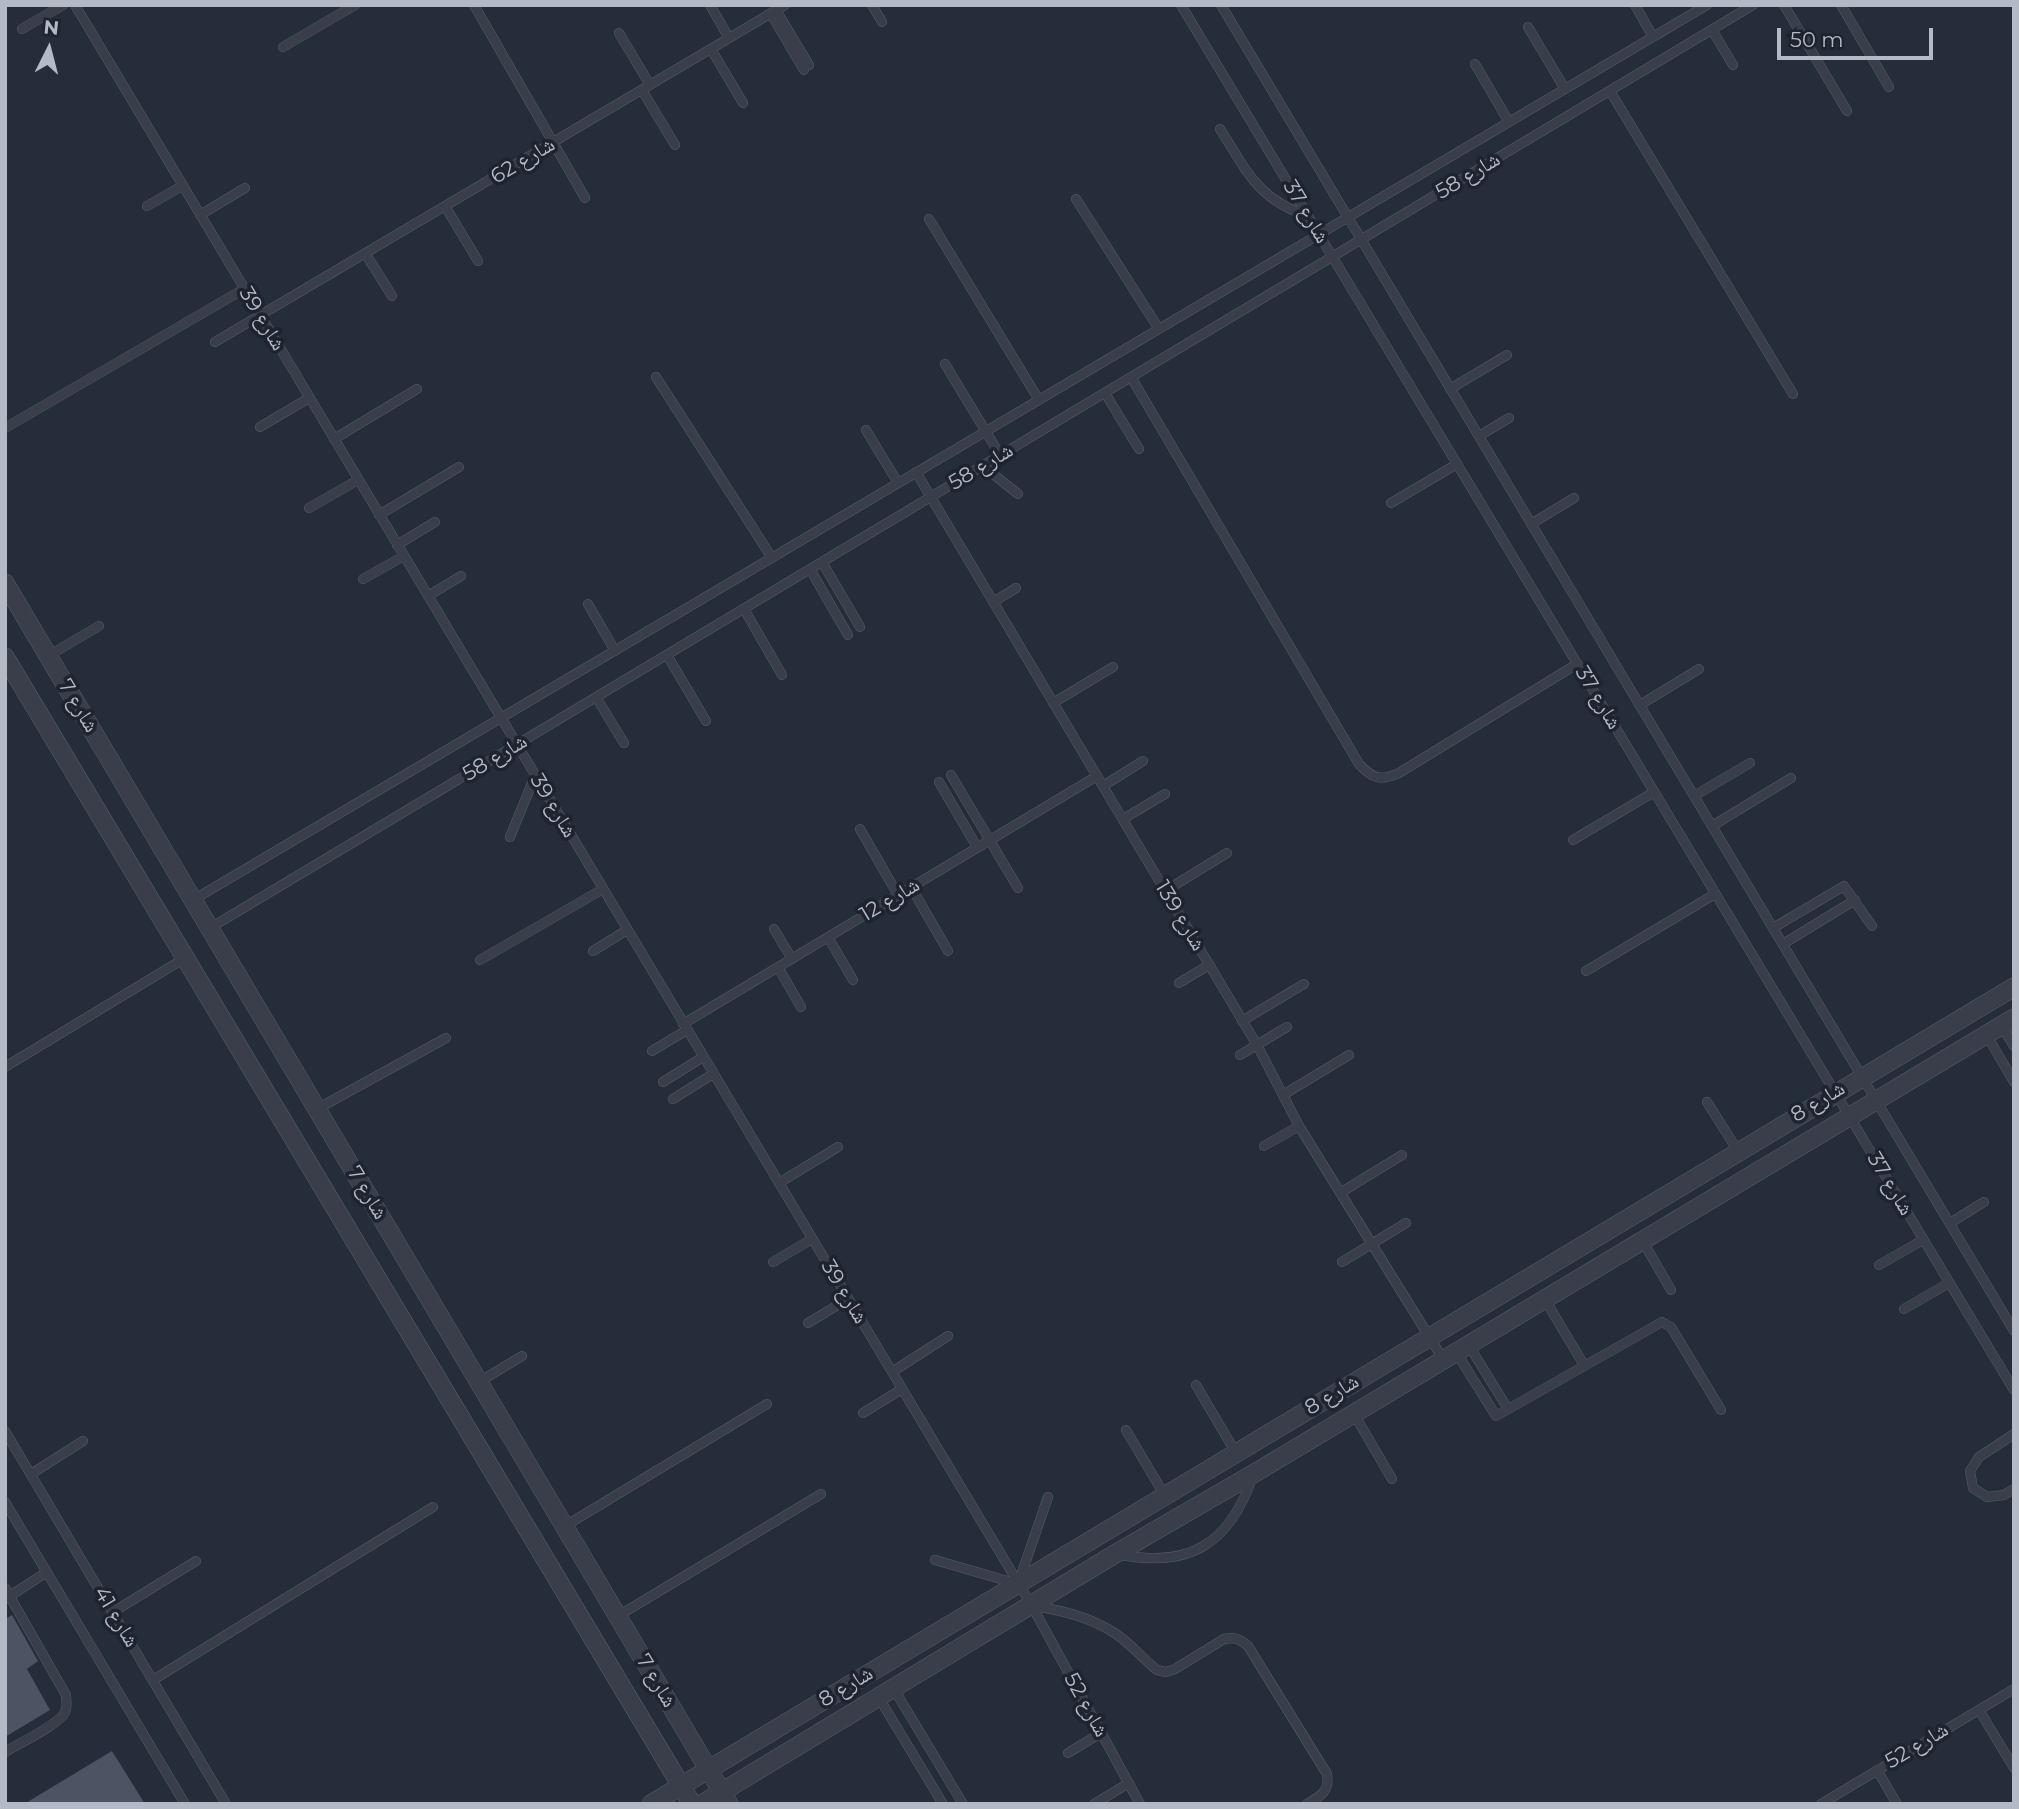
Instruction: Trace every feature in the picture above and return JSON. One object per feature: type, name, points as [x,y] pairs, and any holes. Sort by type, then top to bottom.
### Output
[{"type":"street","name":"شارع 7","points":[[5,583],[725,1798]]},
{"type":"street","name":"شارع 7","points":[[5,657],[692,1804]]},
{"type":"street","name":"شارع 8","points":[[651,1804],[1834,1092],[2014,987]]},
{"type":"street","name":"شارع 8","points":[[702,1804],[725,1798],[886,1693],[1115,1554],[2000,1026]]},
{"type":"lane","points":[[22,29],[63,5]]},
{"type":"lane","name":"شارع 39","points":[[75,5],[1031,1606]]},
{"type":"lane","points":[[284,47],[355,5]]},
{"type":"lane","points":[[474,5],[585,198]]},
{"type":"lane","points":[[710,5],[729,38]]},
{"type":"lane","points":[[872,5],[882,22]]},
{"type":"lane","name":"شارع 37","points":[[1181,5],[2014,1391]]},
{"type":"lane","name":"شارع 37","points":[[1221,5],[2014,1331]]},
{"type":"lane","points":[[1635,5],[1653,37]]},
{"type":"lane","name":"شارع 58","points":[[193,900],[1707,5]]},
{"type":"lane","name":"شارع 58","points":[[210,928],[1753,5]]},
{"type":"lane","points":[[1784,5],[1847,111]]},
{"type":"lane","points":[[1841,5],[1889,87]]},
{"type":"lane","points":[[777,10],[807,67]]},
{"type":"lane","name":"شارع 62","points":[[215,342],[777,10]]},
{"type":"lane","points":[[1528,27],[1565,89]]},
{"type":"lane","points":[[1712,30],[1732,65]]},
{"type":"lane","points":[[619,33],[675,145]]},
{"type":"lane","points":[[711,49],[743,103]]},
{"type":"lane","points":[[1475,64],[1510,122]]},
{"type":"lane","points":[[1610,91],[1793,394]]},
{"type":"lane","points":[[1220,129],[1256,186],[1280,204],[1308,216]]},
{"type":"lane","points":[[147,206],[182,186]]},
{"type":"lane","points":[[200,215],[245,188]]},
{"type":"lane","points":[[1076,199],[1159,329]]},
{"type":"lane","points":[[445,206],[478,261]]},
{"type":"lane","points":[[929,219],[1039,400]]},
{"type":"lane","points":[[365,253],[392,296]]},
{"type":"lane","points":[[5,428],[244,289]]},
{"type":"lane","points":[[1450,389],[1507,355]]},
{"type":"lane","points":[[945,364],[1000,455]]},
{"type":"lane","points":[[656,377],[772,558]]},
{"type":"lane","points":[[1132,377],[1359,764],[1371,777],[1385,779],[1399,773],[1577,664]]},
{"type":"lane","points":[[334,439],[417,389]]},
{"type":"lane","points":[[1105,393],[1139,449]]},
{"type":"lane","points":[[260,427],[309,398]]},
{"type":"lane","points":[[1479,436],[1509,418]]},
{"type":"lane","points":[[866,430],[898,483]]},
{"type":"lane","points":[[1391,503],[1457,464]]},
{"type":"lane","points":[[983,466],[1018,494]]},
{"type":"lane","points":[[379,515],[458,467]]},
{"type":"lane","name":"شارع 139","points":[[916,472],[1257,1045],[1299,1126],[1340,1193],[1430,1336],[1456,1352]]},
{"type":"lane","points":[[309,508],[358,480]]},
{"type":"lane","points":[[1531,524],[1574,498]]},
{"type":"lane","points":[[397,545],[435,522]]},
{"type":"lane","points":[[363,579],[404,556]]},
{"type":"lane","points":[[822,562],[860,627]]},
{"type":"lane","points":[[810,569],[848,635]]},
{"type":"lane","points":[[428,596],[461,576]]},
{"type":"lane","points":[[993,602],[1016,588]]},
{"type":"lane","points":[[588,604],[615,650]]},
{"type":"lane","points":[[744,609],[782,675]]},
{"type":"lane","points":[[48,656],[99,626]]},
{"type":"lane","points":[[667,655],[706,721]]},
{"type":"lane","points":[[1053,703],[1113,667]]},
{"type":"lane","points":[[1640,705],[1699,669]]},
{"type":"lane","points":[[596,697],[624,743]]},
{"type":"lane","points":[[1103,786],[1143,761]]},
{"type":"lane","points":[[1694,796],[1750,762]]},
{"type":"lane","points":[[951,775],[1018,888]]},
{"type":"lane","points":[[510,837],[535,776]]},
{"type":"lane","name":"شارع 12","points":[[652,1051],[778,967],[1097,776]]},
{"type":"lane","points":[[1712,826],[1791,778]]},
{"type":"lane","points":[[939,782],[977,848]]},
{"type":"lane","points":[[1573,841],[1654,792]]},
{"type":"lane","points":[[1123,820],[1165,794]]},
{"type":"lane","points":[[860,828],[898,895]]},
{"type":"lane","points":[[1165,891],[1227,853]]},
{"type":"lane","points":[[911,887],[948,951]]},
{"type":"lane","points":[[1773,928],[1840,887],[1845,887],[1871,926]]},
{"type":"lane","points":[[480,960],[603,889]]},
{"type":"lane","points":[[1586,971],[1715,894]]},
{"type":"lane","points":[[1783,944],[1855,900]]},
{"type":"lane","points":[[774,929],[792,959]]},
{"type":"lane","points":[[593,951],[627,930]]},
{"type":"lane","points":[[828,937],[853,980]]},
{"type":"lane","points":[[5,1067],[185,958]]},
{"type":"lane","points":[[1179,983],[1209,965]]},
{"type":"lane","points":[[778,967],[801,1007]]},
{"type":"lane","points":[[1242,1021],[1304,984]]},
{"type":"lane","points":[[2000,1026],[2014,1046]]},
{"type":"lane","points":[[2000,1026],[2014,1082]]},
{"type":"lane","points":[[1240,1055],[1287,1027]]},
{"type":"lane","points":[[317,1109],[446,1038]]},
{"type":"lane","points":[[1283,1095],[1349,1055]]},
{"type":"lane","points":[[663,1082],[703,1057]]},
{"type":"lane","points":[[673,1098],[713,1074]]},
{"type":"lane","points":[[1707,1102],[1738,1151]]},
{"type":"lane","points":[[1264,1146],[1299,1126]]},
{"type":"lane","points":[[779,1183],[838,1147]]},
{"type":"lane","points":[[1340,1193],[1402,1155]]},
{"type":"lane","points":[[1950,1223],[1984,1202]]},
{"type":"lane","points":[[1342,1262],[1406,1223]]},
{"type":"lane","points":[[773,1262],[812,1239]]},
{"type":"lane","points":[[1642,1240],[1671,1290]]},
{"type":"lane","points":[[1879,1265],[1923,1240]]},
{"type":"lane","points":[[1904,1309],[1949,1283]]},
{"type":"lane","points":[[1544,1298],[1584,1365]]},
{"type":"lane","points":[[808,1324],[848,1299]]},
{"type":"lane","points":[[1456,1352],[1496,1416],[1658,1322],[1667,1324],[1720,1410]]},
{"type":"lane","points":[[892,1372],[947,1336]]},
{"type":"lane","points":[[1456,1352],[1508,1409]]},
{"type":"lane","points":[[479,1382],[522,1356]]},
{"type":"lane","points":[[1196,1385],[1236,1453]]},
{"type":"lane","points":[[863,1413],[902,1389]]},
{"type":"lane","points":[[565,1526],[767,1404]]},
{"type":"lane","points":[[1353,1414],[1392,1479]]},
{"type":"lane","points":[[1126,1430],[1165,1496]]},
{"type":"lane","name":"شارع 41","points":[[5,1431],[226,1804]]},
{"type":"lane","points":[[2014,1434],[1979,1457],[1970,1471],[1973,1488],[1987,1497],[2004,1495],[2014,1489]]},
{"type":"lane","points":[[31,1474],[83,1441]]},
{"type":"lane","points":[[1115,1554],[1145,1560],[1175,1558],[1203,1546],[1227,1528],[1233,1520],[1244,1503],[1253,1474]]},
{"type":"lane","points":[[618,1616],[821,1494]]},
{"type":"lane","points":[[935,1560],[1018,1584],[1048,1497]]},
{"type":"lane","name":"شارع 41","points":[[5,1502],[185,1804]]},
{"type":"lane","points":[[153,1680],[433,1507]]},
{"type":"lane","points":[[113,1612],[195,1560]]},
{"type":"lane","points":[[5,1752],[56,1722],[64,1715],[67,1707],[66,1695],[7,1594],[47,1572]]},
{"type":"lane","points":[[1031,1606],[1065,1611],[1091,1621],[1117,1634],[1157,1670],[1166,1672],[1224,1639],[1233,1637],[1241,1640],[1248,1646],[1327,1774],[1328,1787],[1324,1793],[1307,1804]]},
{"type":"lane","name":"شارع 52","points":[[1031,1606],[1140,1804]]},
{"type":"lane","name":"شارع 52","points":[[1821,1804],[2014,1689]]},
{"type":"lane","points":[[886,1693],[943,1804]]},
{"type":"lane","points":[[886,1693],[963,1804]]},
{"type":"lane","points":[[1979,1710],[2014,1768]]},
{"type":"lane","points":[[1068,1753],[1101,1732]]},
{"type":"lane","points":[[1877,1770],[1897,1804]]},
{"type":"lane","points":[[1094,1804],[1129,1783]]},
{"type":"building","points":[[12,1615],[38,1661],[27,1669],[50,1710],[5,1737],[5,1619]]},
{"type":"building","points":[[112,1751],[145,1804],[24,1804]]}]
